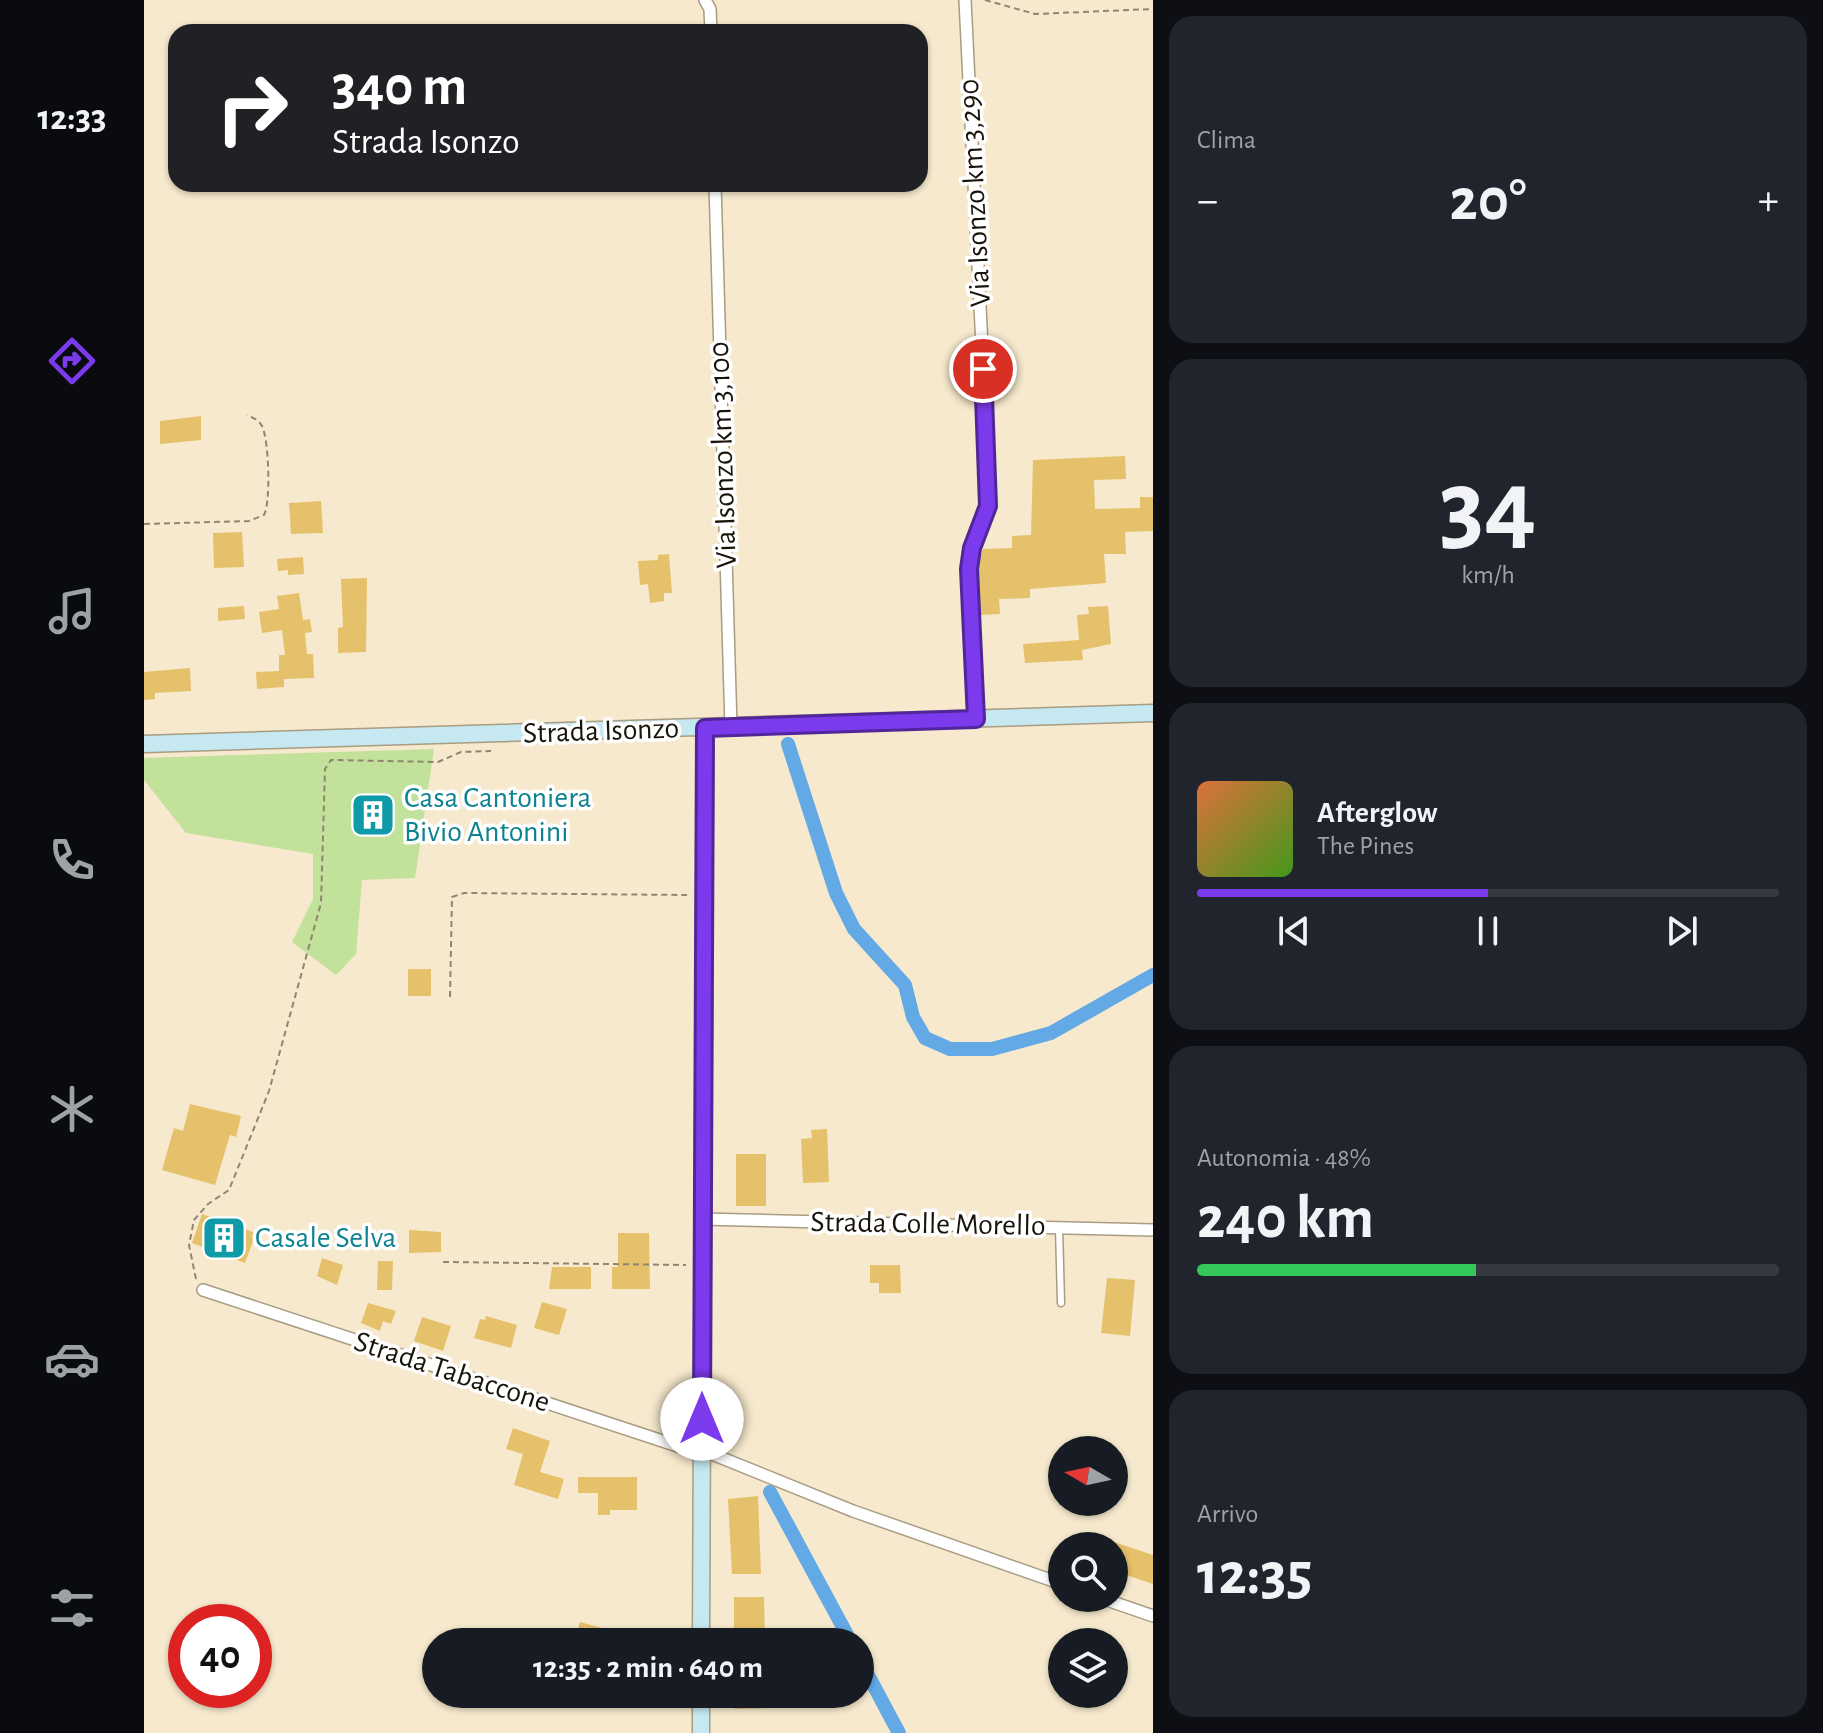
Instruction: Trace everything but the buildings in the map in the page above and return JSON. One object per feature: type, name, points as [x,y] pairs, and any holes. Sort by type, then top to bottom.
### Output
[{"type":"main road","name":"Strada Isonzo","points":[[144,744],[1153,713]]},
{"type":"main road","points":[[701,1628],[705,728]]},
{"type":"main road","points":[[701,1708],[701,1733]]},
{"type":"street","points":[[705,0],[710,9],[711,24]]},
{"type":"street","name":"Via Isonzo km 3,290","points":[[965,0],[989,489],[987,513],[969,562],[976,719]]},
{"type":"street","name":"Via Isonzo km 3,100","points":[[715,192],[731,727]]},
{"type":"street","name":"Strada Colle Morello","points":[[702,1219],[1153,1230]]},
{"type":"street","name":"Strada Tabaccone","points":[[203,1290],[702,1452],[853,1511],[1048,1579]]},
{"type":"street","points":[[1128,1607],[1153,1616]]},
{"type":"lane","points":[[1059,1227],[1061,1303]]},
{"type":"path","points":[[985,0],[1035,14],[1153,9]]},
{"type":"path","points":[[144,524],[249,521],[264,515],[269,496],[265,436],[259,421],[247,415]]},
{"type":"path","points":[[203,1290],[192,1273],[189,1245],[194,1220],[208,1204],[229,1190],[263,1106],[321,903],[325,769],[331,760],[438,762],[461,752],[491,753],[490,734]]},
{"type":"path","points":[[450,997],[452,897],[464,893],[704,895]]},
{"type":"path","points":[[443,1262],[703,1265]]},
{"type":"green space","points":[[434,749],[415,878],[362,880],[356,954],[336,975],[292,942],[313,899],[313,854],[186,833],[144,780],[144,758]]},
{"type":"waterway","points":[[788,744],[836,893],[854,929],[905,985],[913,1017],[925,1038],[950,1049],[992,1049],[1051,1033],[1153,975]]},
{"type":"waterway","points":[[770,1492],[843,1628]]},
{"type":"waterway","points":[[874,1686],[899,1733]]},
{"type":"place","name":"Casa Cantoniera Bivio Antonini","points":[[373,815]]},
{"type":"place","name":"Casale Selva","points":[[224,1238]]},
{"type":"route","points":[[702,1419],[705,728],[976,719],[969,562],[988,506],[983,369]]}]
